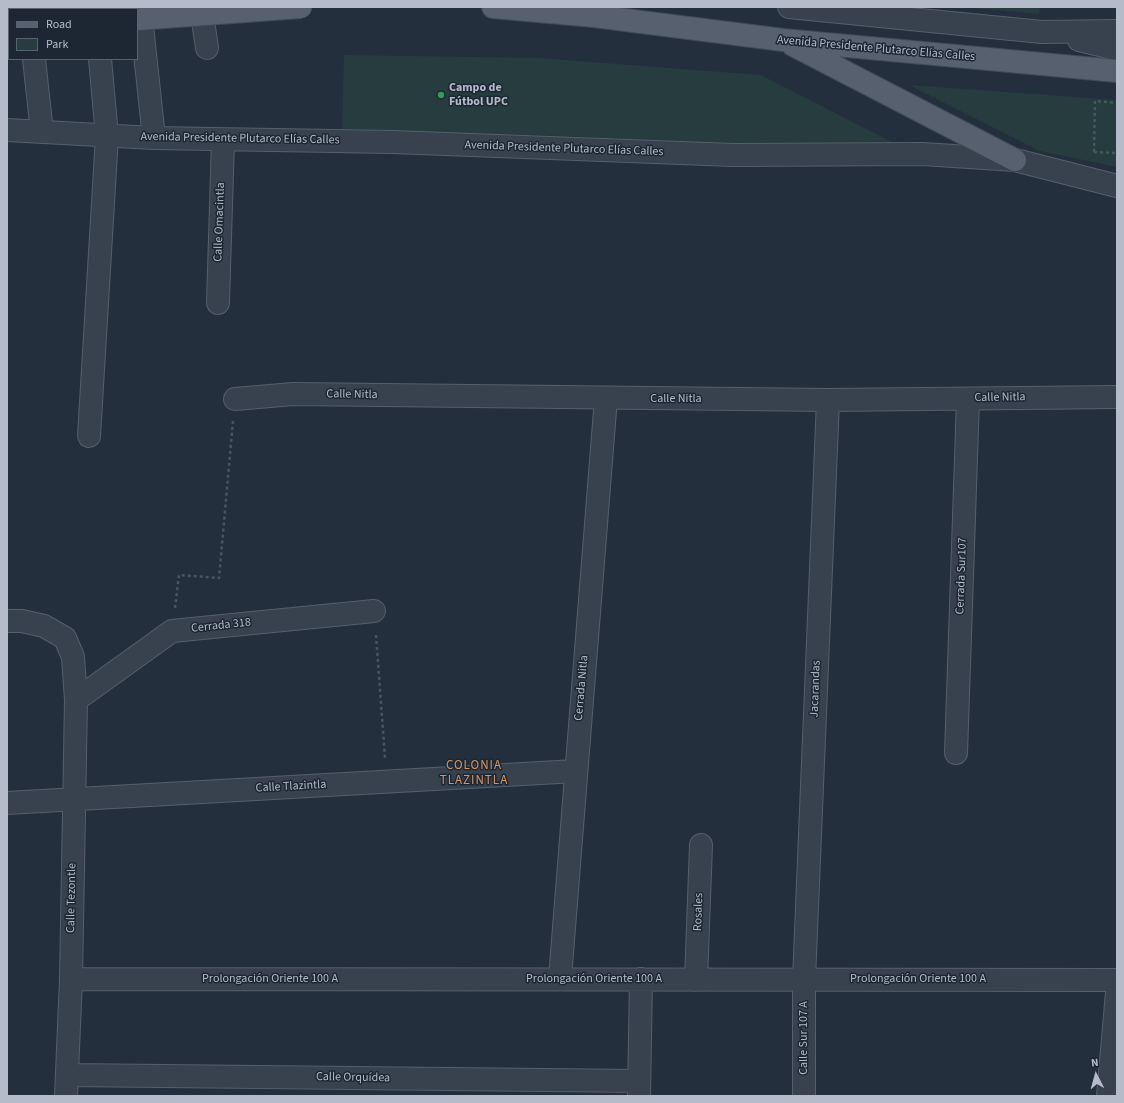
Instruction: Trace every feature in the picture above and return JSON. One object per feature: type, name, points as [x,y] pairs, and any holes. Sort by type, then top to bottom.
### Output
[{"type":"main road","points":[[138,19],[301,7]]},
{"type":"main road","name":"Avenida Presidente Plutarco Elías Calles","points":[[493,7],[594,16],[783,40],[1117,71]]},
{"type":"main road","points":[[783,40],[1015,160]]},
{"type":"street","points":[[28,8],[33,7]]},
{"type":"street","points":[[140,7],[154,138]]},
{"type":"street","points":[[201,7],[206,48]]},
{"type":"street","points":[[789,7],[1042,32],[1117,31]]},
{"type":"street","points":[[1042,32],[1117,49]]},
{"type":"street","points":[[34,60],[42,132]]},
{"type":"street","points":[[89,436],[107,136],[100,60]]},
{"type":"street","name":"Avenida Presidente Plutarco Elías Calles","points":[[7,130],[154,138],[393,142],[733,155],[923,154],[1015,160],[1117,186]]},
{"type":"street","name":"Calle Omacintla","points":[[218,303],[223,140]]},
{"type":"street","name":"Calle Nitla","points":[[235,399],[293,394],[828,400],[1117,397]]},
{"type":"street","name":"Cerrada Nitla","points":[[560,978],[606,398]]},
{"type":"street","name":"Cerrada Sur107","points":[[956,753],[968,399]]},
{"type":"street","name":"Jacarandas","points":[[804,979],[828,400]]},
{"type":"street","name":"Cerrada 318","points":[[172,631],[374,611]]},
{"type":"street","name":"Calle Tezontle","points":[[7,621],[22,621],[44,626],[65,638],[73,657],[76,700],[73,799],[71,978],[66,1096]]},
{"type":"street","points":[[76,700],[172,631]]},
{"type":"street","name":"Calle Tlazintla","points":[[7,803],[576,771]]},
{"type":"street","name":"Rosales","points":[[696,980],[701,845]]},
{"type":"street","name":"Prolongación Oriente 100 A","points":[[71,978],[1117,980]]},
{"type":"street","points":[[639,1088],[641,979]]},
{"type":"street","name":"Calle Sur 107 A","points":[[804,979],[804,1096]]},
{"type":"street","points":[[1108,1096],[1117,992]]},
{"type":"street","name":"Calle Orquídea","points":[[67,1075],[639,1088]]},
{"type":"path","points":[[1094,152],[1095,101],[1117,103]]},
{"type":"path","name":"Cerrada 318","points":[[172,631],[179,575],[219,578],[235,399]]},
{"type":"path","points":[[374,611],[386,781]]},
{"type":"green space","points":[[962,7],[1040,7],[1039,14]]},
{"type":"green space","points":[[344,55],[539,58],[761,75],[911,152],[538,135],[342,133]]},
{"type":"green space","points":[[909,85],[1117,100],[1117,167],[1040,151]]},
{"type":"place","name":"Campo de Fútbol UPC","points":[[441,95]]},
{"type":"district","name":"COLONIA TLAZINTLA","points":[[474,774]]}]
